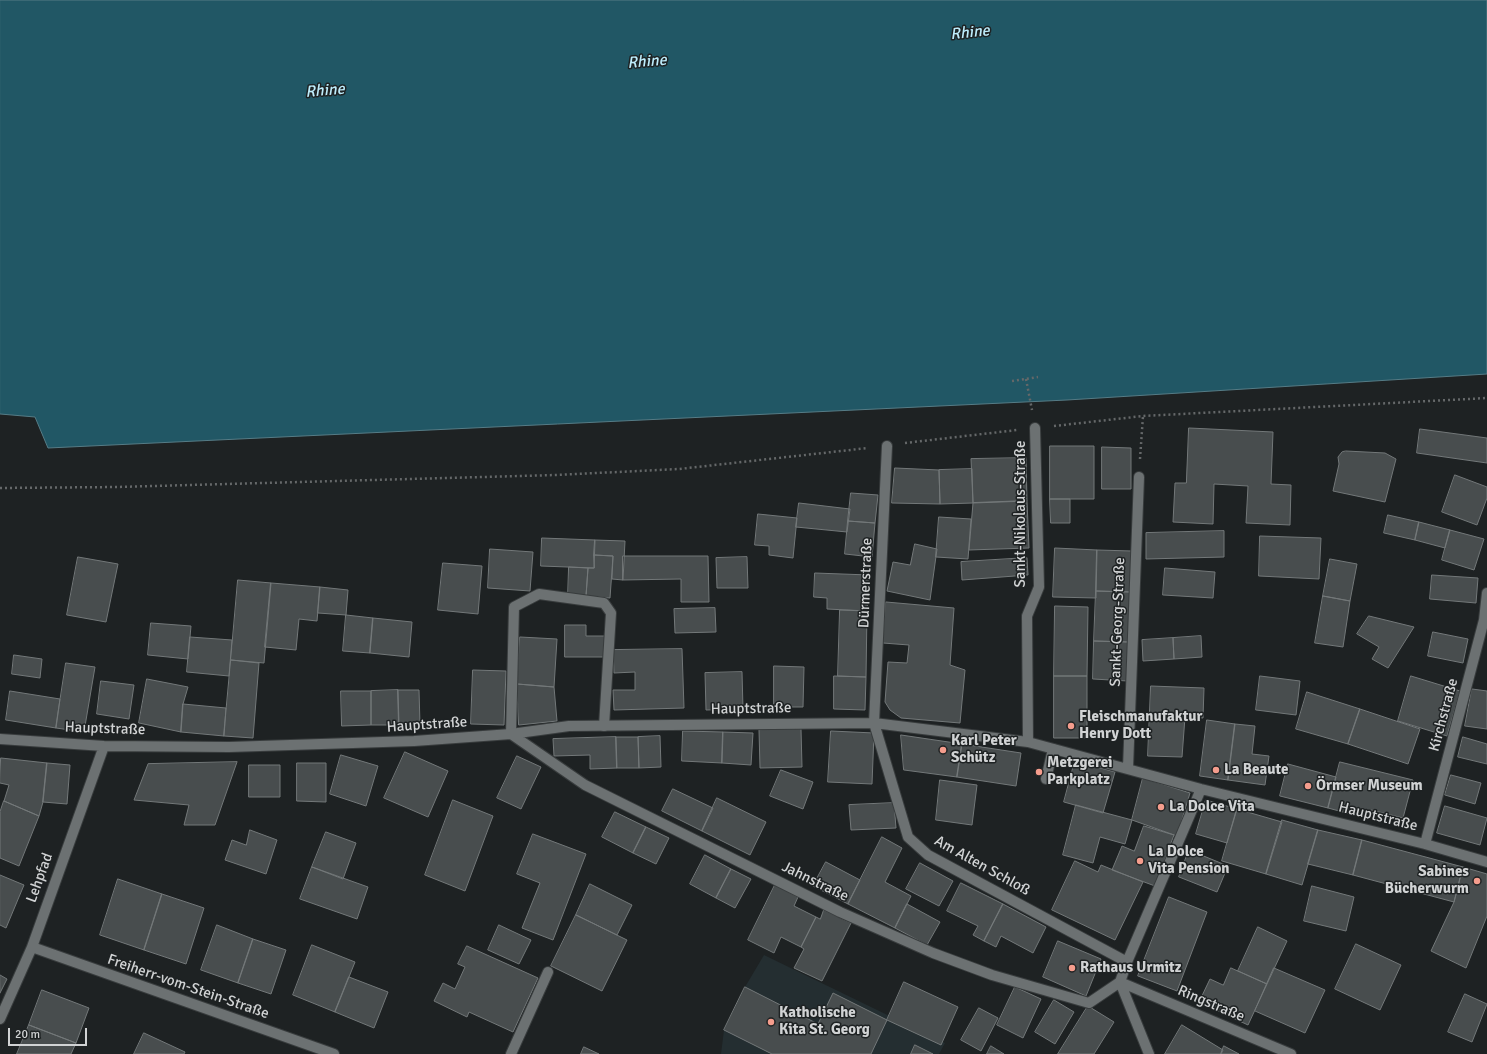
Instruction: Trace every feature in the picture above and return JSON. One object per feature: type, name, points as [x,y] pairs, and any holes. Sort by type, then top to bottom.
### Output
[{"type":"street","name":"Sankt-Nikolaus-Straße","points":[[1028,742],[1027,616],[1039,587],[1035,428]]},
{"type":"street","name":"Dürmerstraße","points":[[874,723],[887,446]]},
{"type":"street","name":"Sankt-Georg-Straße","points":[[1128,768],[1139,477]]},
{"type":"street","name":"Kirchstraße","points":[[1425,844],[1484,620],[1487,593]]},
{"type":"street","points":[[511,734],[514,607],[539,594],[604,603],[611,613],[604,726]]},
{"type":"street","name":"Hauptstraße","points":[[0,739],[104,746],[237,747],[414,742],[511,734],[569,726],[874,723],[1028,742],[1128,768],[1200,789],[1425,844],[1487,862]]},
{"type":"street","name":"Am Alten Schloß","points":[[874,723],[908,837],[928,855],[1127,962]]},
{"type":"street","name":"Jahnstraße","points":[[511,734],[585,785],[840,912],[933,953],[992,975],[1089,1003],[1120,982]]},
{"type":"street","name":"Lehpfad","points":[[0,1019],[32,947],[104,746]]},
{"type":"street","points":[[1046,779],[1053,749]]},
{"type":"street","points":[[1149,1054],[1120,982],[1200,789]]},
{"type":"street","name":"Freiherr-vom-Stein-Straße","points":[[32,947],[334,1054]]},
{"type":"street","points":[[512,1054],[548,972]]},
{"type":"street","name":"Ringstraße","points":[[1120,982],[1291,1054]]},
{"type":"path","points":[[1012,380],[1038,377]]},
{"type":"path","points":[[1026,379],[1035,428]]},
{"type":"path","points":[[0,488],[117,487],[548,475],[679,469],[1143,416],[1487,398]]},
{"type":"path","points":[[1139,477],[1143,416]]},
{"type":"shaded area","points":[[764,955],[945,1043],[939,1054],[721,1054],[724,1030],[745,987]]},
{"type":"water","name":"Rhine","points":[[0,0],[1487,0],[1487,374],[1067,400],[48,448],[35,417],[0,414]]},
{"type":"building","points":[[1189,428],[1273,432],[1271,484],[1291,485],[1290,525],[1246,523],[1248,486],[1214,484],[1213,524],[1173,522],[1175,483],[1186,483]]},
{"type":"building","points":[[1420,429],[1487,438],[1487,463],[1417,453]]},
{"type":"building","points":[[1050,446],[1094,446],[1094,499],[1050,499]]},
{"type":"building","points":[[1102,447],[1131,448],[1131,489],[1102,489]]},
{"type":"building","points":[[1342,452],[1385,453],[1396,459],[1385,502],[1333,491],[1339,464],[1338,457]]},
{"type":"building","points":[[1026,458],[1027,501],[973,503],[971,459]]},
{"type":"building","points":[[895,468],[939,470],[940,504],[892,503]]},
{"type":"building","points":[[972,469],[973,503],[940,504],[939,470]]},
{"type":"building","points":[[1455,475],[1487,487],[1487,498],[1477,525],[1442,512]]},
{"type":"building","points":[[851,493],[878,495],[875,523],[848,521]]},
{"type":"building","points":[[1050,499],[1070,499],[1070,523],[1051,523]]},
{"type":"building","points":[[1027,501],[1029,548],[969,550],[973,503]]},
{"type":"building","points":[[799,503],[850,509],[847,532],[796,527]]},
{"type":"building","points":[[758,514],[797,518],[793,558],[769,555],[769,546],[755,545]]},
{"type":"building","points":[[1388,515],[1419,522],[1415,540],[1384,533]]},
{"type":"building","points":[[939,517],[971,519],[968,559],[936,557]]},
{"type":"building","points":[[848,521],[875,523],[872,557],[845,554]]},
{"type":"building","points":[[1419,522],[1450,530],[1445,548],[1415,540]]},
{"type":"building","points":[[1450,530],[1484,539],[1474,570],[1442,560]]},
{"type":"building","points":[[1224,531],[1224,557],[1146,559],[1146,533]]},
{"type":"building","points":[[1260,536],[1321,538],[1319,579],[1259,576]]},
{"type":"building","points":[[542,538],[595,540],[594,568],[541,566]]},
{"type":"building","points":[[595,540],[625,541],[623,580],[612,579],[613,556],[594,555]]},
{"type":"building","points":[[915,544],[937,549],[930,600],[887,591],[893,562],[910,565]]},
{"type":"building","points":[[1055,548],[1097,550],[1096,598],[1053,597]]},
{"type":"building","points":[[490,549],[533,552],[530,591],[488,588]]},
{"type":"building","points":[[1097,550],[1132,551],[1131,592],[1096,591]]},
{"type":"building","points":[[594,555],[613,556],[610,598],[586,596],[588,568],[594,568]]},
{"type":"building","points":[[623,556],[708,556],[709,602],[681,602],[681,579],[623,580]]},
{"type":"building","points":[[78,557],[118,564],[106,622],[67,615]]},
{"type":"building","points":[[747,557],[748,588],[717,588],[716,558]]},
{"type":"building","points":[[1027,558],[1028,575],[962,580],[961,562]]},
{"type":"building","points":[[1330,559],[1357,564],[1350,601],[1323,596]]},
{"type":"building","points":[[443,563],[482,566],[478,614],[438,610]]},
{"type":"building","points":[[569,567],[588,568],[586,596],[568,596]]},
{"type":"building","points":[[1165,568],[1215,572],[1213,598],[1163,595]]},
{"type":"building","points":[[815,573],[869,575],[867,611],[827,609],[827,598],[814,597]]},
{"type":"building","points":[[1432,575],[1478,578],[1476,603],[1430,599]]},
{"type":"building","points":[[238,580],[271,583],[264,663],[231,660]]},
{"type":"building","points":[[271,583],[320,587],[317,621],[299,619],[296,650],[265,647]]},
{"type":"building","points":[[320,587],[348,590],[346,615],[318,613]]},
{"type":"building","points":[[1096,591],[1131,592],[1129,642],[1094,641]]},
{"type":"building","points":[[1323,596],[1350,601],[1343,647],[1315,643]]},
{"type":"building","points":[[886,602],[954,608],[950,665],[965,670],[960,723],[901,718],[890,710],[885,702],[888,662],[907,663],[909,645],[883,643]]},
{"type":"building","points":[[1055,606],[1088,607],[1087,676],[1054,676]]},
{"type":"building","points":[[715,608],[716,632],[675,633],[674,609]]},
{"type":"building","points":[[840,610],[867,611],[866,677],[838,676]]},
{"type":"building","points":[[346,615],[373,618],[370,653],[343,651]]},
{"type":"building","points":[[1369,616],[1414,627],[1388,668],[1372,659],[1379,647],[1357,634]]},
{"type":"building","points":[[373,618],[412,622],[409,657],[370,653]]},
{"type":"building","points":[[151,623],[191,626],[188,659],[148,655]]},
{"type":"building","points":[[565,625],[586,625],[586,636],[606,636],[606,657],[565,657]]},
{"type":"building","points":[[1433,632],[1468,639],[1463,663],[1428,656]]},
{"type":"building","points":[[1201,636],[1202,657],[1174,659],[1173,638]]},
{"type":"building","points":[[190,637],[232,640],[229,676],[187,672]]},
{"type":"building","points":[[520,637],[557,639],[554,687],[517,684]]},
{"type":"building","points":[[1173,638],[1174,659],[1143,661],[1142,640]]},
{"type":"building","points":[[1094,641],[1129,642],[1128,681],[1093,679]]},
{"type":"building","points":[[682,649],[684,708],[614,710],[613,690],[635,690],[635,672],[614,673],[613,650]]},
{"type":"building","points":[[14,655],[42,659],[40,678],[12,674]]},
{"type":"building","points":[[231,660],[259,663],[253,738],[224,736]]},
{"type":"building","points":[[66,663],[95,667],[84,732],[56,728]]},
{"type":"building","points":[[774,666],[804,667],[803,707],[774,707]]},
{"type":"building","points":[[473,670],[506,671],[504,725],[471,724]]},
{"type":"building","points":[[742,672],[743,709],[706,710],[705,673]]},
{"type":"building","points":[[834,676],[866,677],[865,710],[834,709]]},
{"type":"building","points":[[1054,676],[1087,676],[1087,738],[1054,738]]},
{"type":"building","points":[[1260,676],[1300,681],[1296,715],[1256,710]]},
{"type":"building","points":[[1411,676],[1460,691],[1447,736],[1398,721]]},
{"type":"building","points":[[147,679],[188,687],[183,704],[181,732],[139,723]]},
{"type":"building","points":[[101,681],[134,685],[129,719],[97,714]]},
{"type":"building","points":[[517,684],[554,687],[557,721],[519,725]]},
{"type":"building","points":[[1151,686],[1204,688],[1203,718],[1185,717],[1182,757],[1148,756]]},
{"type":"building","points":[[1472,689],[1487,691],[1487,729],[1465,726]]},
{"type":"building","points":[[398,690],[399,725],[371,725],[371,691]]},
{"type":"building","points":[[398,690],[419,690],[420,725],[399,725]]},
{"type":"building","points":[[10,691],[60,699],[56,728],[6,720]]},
{"type":"building","points":[[341,691],[371,691],[371,725],[342,726]]},
{"type":"building","points":[[1307,692],[1360,709],[1348,744],[1296,729]]},
{"type":"building","points":[[183,704],[226,708],[224,736],[181,732]]},
{"type":"building","points":[[1360,709],[1420,729],[1408,764],[1348,744]]},
{"type":"building","points":[[1207,720],[1235,724],[1228,780],[1200,776]]},
{"type":"building","points":[[1235,724],[1255,726],[1252,754],[1269,756],[1265,785],[1228,780]]},
{"type":"building","points":[[801,729],[802,767],[760,768],[759,730]]},
{"type":"building","points":[[683,731],[723,732],[722,763],[682,761]]},
{"type":"building","points":[[831,731],[874,733],[872,784],[828,782]]},
{"type":"building","points":[[723,732],[753,733],[751,765],[722,763]]},
{"type":"building","points":[[901,735],[962,744],[957,777],[904,770]]},
{"type":"building","points":[[660,736],[661,767],[639,768],[638,737]]},
{"type":"building","points":[[616,737],[638,737],[639,768],[617,768]]},
{"type":"building","points":[[616,737],[617,768],[590,769],[590,755],[554,756],[553,739]]},
{"type":"building","points":[[1463,737],[1487,744],[1487,764],[1458,757]]},
{"type":"building","points":[[962,744],[1021,753],[1016,786],[957,777]]},
{"type":"building","points":[[405,752],[448,771],[428,817],[384,798]]},
{"type":"building","points":[[341,755],[378,766],[366,806],[330,794]]},
{"type":"building","points":[[517,756],[541,767],[521,809],[497,798]]},
{"type":"building","points":[[1,758],[47,763],[43,802],[39,816],[4,801],[9,785],[0,783]]},
{"type":"building","points":[[1075,761],[1115,772],[1103,813],[1064,802]]},
{"type":"building","points":[[237,762],[215,825],[184,825],[189,805],[134,800],[148,764]]},
{"type":"building","points":[[1340,762],[1413,780],[1403,818],[1371,810],[1369,819],[1328,808]]},
{"type":"building","points":[[47,763],[70,765],[67,804],[43,802]]},
{"type":"building","points":[[297,763],[326,763],[326,802],[297,801]]},
{"type":"building","name":"Örmser Museum","points":[[1288,764],[1336,777],[1328,808],[1280,796]]},
{"type":"building","points":[[249,765],[280,765],[280,797],[249,797]]},
{"type":"building","points":[[781,770],[813,782],[803,809],[770,796]]},
{"type":"building","points":[[1451,775],[1481,783],[1475,804],[1445,795]]},
{"type":"building","name":"La Dolce Vita","points":[[1143,778],[1190,793],[1177,836],[1132,820]]},
{"type":"building","points":[[940,780],[977,785],[972,825],[936,820]]},
{"type":"building","points":[[673,789],[713,808],[702,831],[662,811]]},
{"type":"building","points":[[717,798],[766,822],[750,855],[702,831]]},
{"type":"building","points":[[453,800],[493,816],[465,891],[425,875]]},
{"type":"building","points":[[1206,800],[1237,809],[1227,843],[1196,834]]},
{"type":"building","points":[[4,801],[39,816],[19,866],[0,858],[0,812]]},
{"type":"building","points":[[894,803],[896,828],[851,830],[849,805]]},
{"type":"building","points":[[1076,805],[1132,820],[1125,844],[1100,837],[1093,863],[1063,855]]},
{"type":"building","points":[[1445,806],[1487,818],[1480,845],[1437,833]]},
{"type":"building","points":[[1237,809],[1282,822],[1266,874],[1222,861]]},
{"type":"building","points":[[615,812],[646,827],[633,853],[602,837]]},
{"type":"building","points":[[1282,820],[1318,830],[1302,885],[1266,874]]},
{"type":"building","name":"La Dolce Vita Pension","points":[[1144,826],[1174,835],[1155,886],[1112,870],[1122,846],[1134,851]]},
{"type":"building","points":[[646,827],[669,838],[656,864],[633,853]]},
{"type":"building","points":[[250,830],[277,840],[266,874],[225,860],[232,840],[246,845]]},
{"type":"building","points":[[1318,830],[1362,840],[1353,875],[1308,864]]},
{"type":"building","points":[[326,832],[356,843],[343,879],[312,867]]},
{"type":"building","points":[[533,834],[586,854],[553,940],[522,928],[540,883],[517,874]]},
{"type":"building","points":[[882,837],[902,848],[885,882],[911,896],[895,928],[848,904]]},
{"type":"building","points":[[1362,840],[1463,867],[1454,902],[1353,875]]},
{"type":"building","points":[[1189,850],[1228,866],[1217,892],[1179,877]]},
{"type":"building","points":[[705,855],[731,869],[716,898],[690,884]]},
{"type":"building","points":[[1075,861],[1098,872],[1101,865],[1143,882],[1115,940],[1052,910]]},
{"type":"building","points":[[826,862],[860,880],[848,904],[813,886]]},
{"type":"building","points":[[920,863],[953,881],[939,906],[906,889]]},
{"type":"building","points":[[312,867],[368,887],[357,919],[300,899]]},
{"type":"building","points":[[1463,867],[1487,874],[1487,916],[1466,968],[1431,951],[1454,902]]},
{"type":"building","points":[[731,869],[751,879],[735,908],[716,898]]},
{"type":"building","points":[[0,875],[24,885],[6,928],[0,925]]},
{"type":"building","points":[[118,879],[162,894],[144,950],[100,935]]},
{"type":"building","points":[[961,883],[1003,904],[984,941],[973,935],[978,926],[947,911]]},
{"type":"building","points":[[590,884],[632,905],[617,935],[576,915]]},
{"type":"building","points":[[775,885],[798,897],[794,906],[816,917],[801,947],[781,937],[774,953],[748,940]]},
{"type":"building","points":[[1312,886],[1354,897],[1346,931],[1304,921]]},
{"type":"building","points":[[162,894],[204,908],[186,964],[144,950]]},
{"type":"building","points":[[1169,897],[1207,912],[1177,991],[1138,976]]},
{"type":"building","points":[[907,904],[940,922],[927,945],[895,928]]},
{"type":"building","points":[[1003,904],[1046,927],[1033,953],[1001,936],[996,947],[984,941]]},
{"type":"building","points":[[824,910],[851,923],[822,981],[794,968],[804,949],[801,947],[816,917],[820,919]]},
{"type":"building","points":[[576,915],[627,940],[602,991],[551,966]]},
{"type":"building","points":[[217,925],[253,939],[238,983],[201,970]]},
{"type":"building","points":[[499,925],[531,940],[519,964],[488,950]]},
{"type":"building","points":[[1258,927],[1287,941],[1267,984],[1238,971]]},
{"type":"building","points":[[253,939],[286,950],[271,994],[238,983]]},
{"type":"building","name":"Rathaus Urmitz","points":[[1058,941],[1101,959],[1086,996],[1043,977]]},
{"type":"building","points":[[1356,944],[1401,965],[1380,1010],[1335,989]]},
{"type":"building","points":[[312,945],[355,962],[335,1012],[293,995]]},
{"type":"building","points":[[467,946],[538,978],[513,1032],[469,1012],[467,1017],[434,1001],[443,983],[455,989],[465,967],[458,964]]},
{"type":"building","points":[[1231,968],[1267,984],[1248,1025],[1199,1002],[1210,979],[1223,985]]},
{"type":"building","points":[[1274,968],[1325,990],[1305,1033],[1255,1011]]},
{"type":"building","points":[[0,975],[7,979],[0,993]]},
{"type":"building","points":[[349,977],[388,992],[374,1028],[335,1012]]},
{"type":"building","points":[[904,982],[958,1007],[941,1045],[887,1020]]},
{"type":"building","name":"Katholische Kita St. Georg","points":[[745,987],[818,1024],[833,993],[887,1020],[871,1054],[772,1054],[724,1030]]},
{"type":"building","points":[[1015,987],[1041,999],[1023,1038],[997,1025]]},
{"type":"building","points":[[42,990],[89,1008],[76,1043],[29,1025]]},
{"type":"building","points":[[1465,994],[1487,1004],[1472,1042],[1448,1032]]},
{"type":"building","points":[[1054,1000],[1074,1012],[1055,1044],[1035,1032]]},
{"type":"building","points":[[1088,1006],[1114,1022],[1094,1054],[1058,1054]]},
{"type":"building","points":[[979,1008],[998,1018],[981,1051],[961,1040]]},
{"type":"building","points":[[29,1025],[76,1043],[71,1054],[17,1054]]},
{"type":"building","points":[[1182,1025],[1223,1050],[1221,1054],[1165,1054]]},
{"type":"building","points":[[144,1033],[185,1052],[184,1054],[134,1054]]},
{"type":"building","name":"Katholische Kita St. Georg","points":[[915,1045],[933,1054],[911,1054]]},
{"type":"building","points":[[991,1046],[1004,1054],[987,1054]]},
{"type":"building","points":[[1224,1046],[1239,1054],[1221,1054]]},
{"type":"building","points":[[584,1047],[599,1054],[581,1054]]},
{"type":"place","name":"Fleischmanufaktur Henry Dott","points":[[1071,726]]},
{"type":"place","name":"Karl Peter Schütz","points":[[943,750]]},
{"type":"place","name":"La Beaute","points":[[1216,770]]},
{"type":"place","name":"Metzgerei Parkplatz","points":[[1039,772]]},
{"type":"place","name":"Örmser Museum","points":[[1308,786]]},
{"type":"place","name":"La Dolce Vita","points":[[1161,807]]},
{"type":"place","name":"La Dolce Vita Pension","points":[[1140,861]]},
{"type":"place","name":"Sabines Bücherwurm","points":[[1477,881]]},
{"type":"place","name":"Rathaus Urmitz","points":[[1072,968]]},
{"type":"place","name":"Katholische Kita St. Georg","points":[[771,1022]]}]
